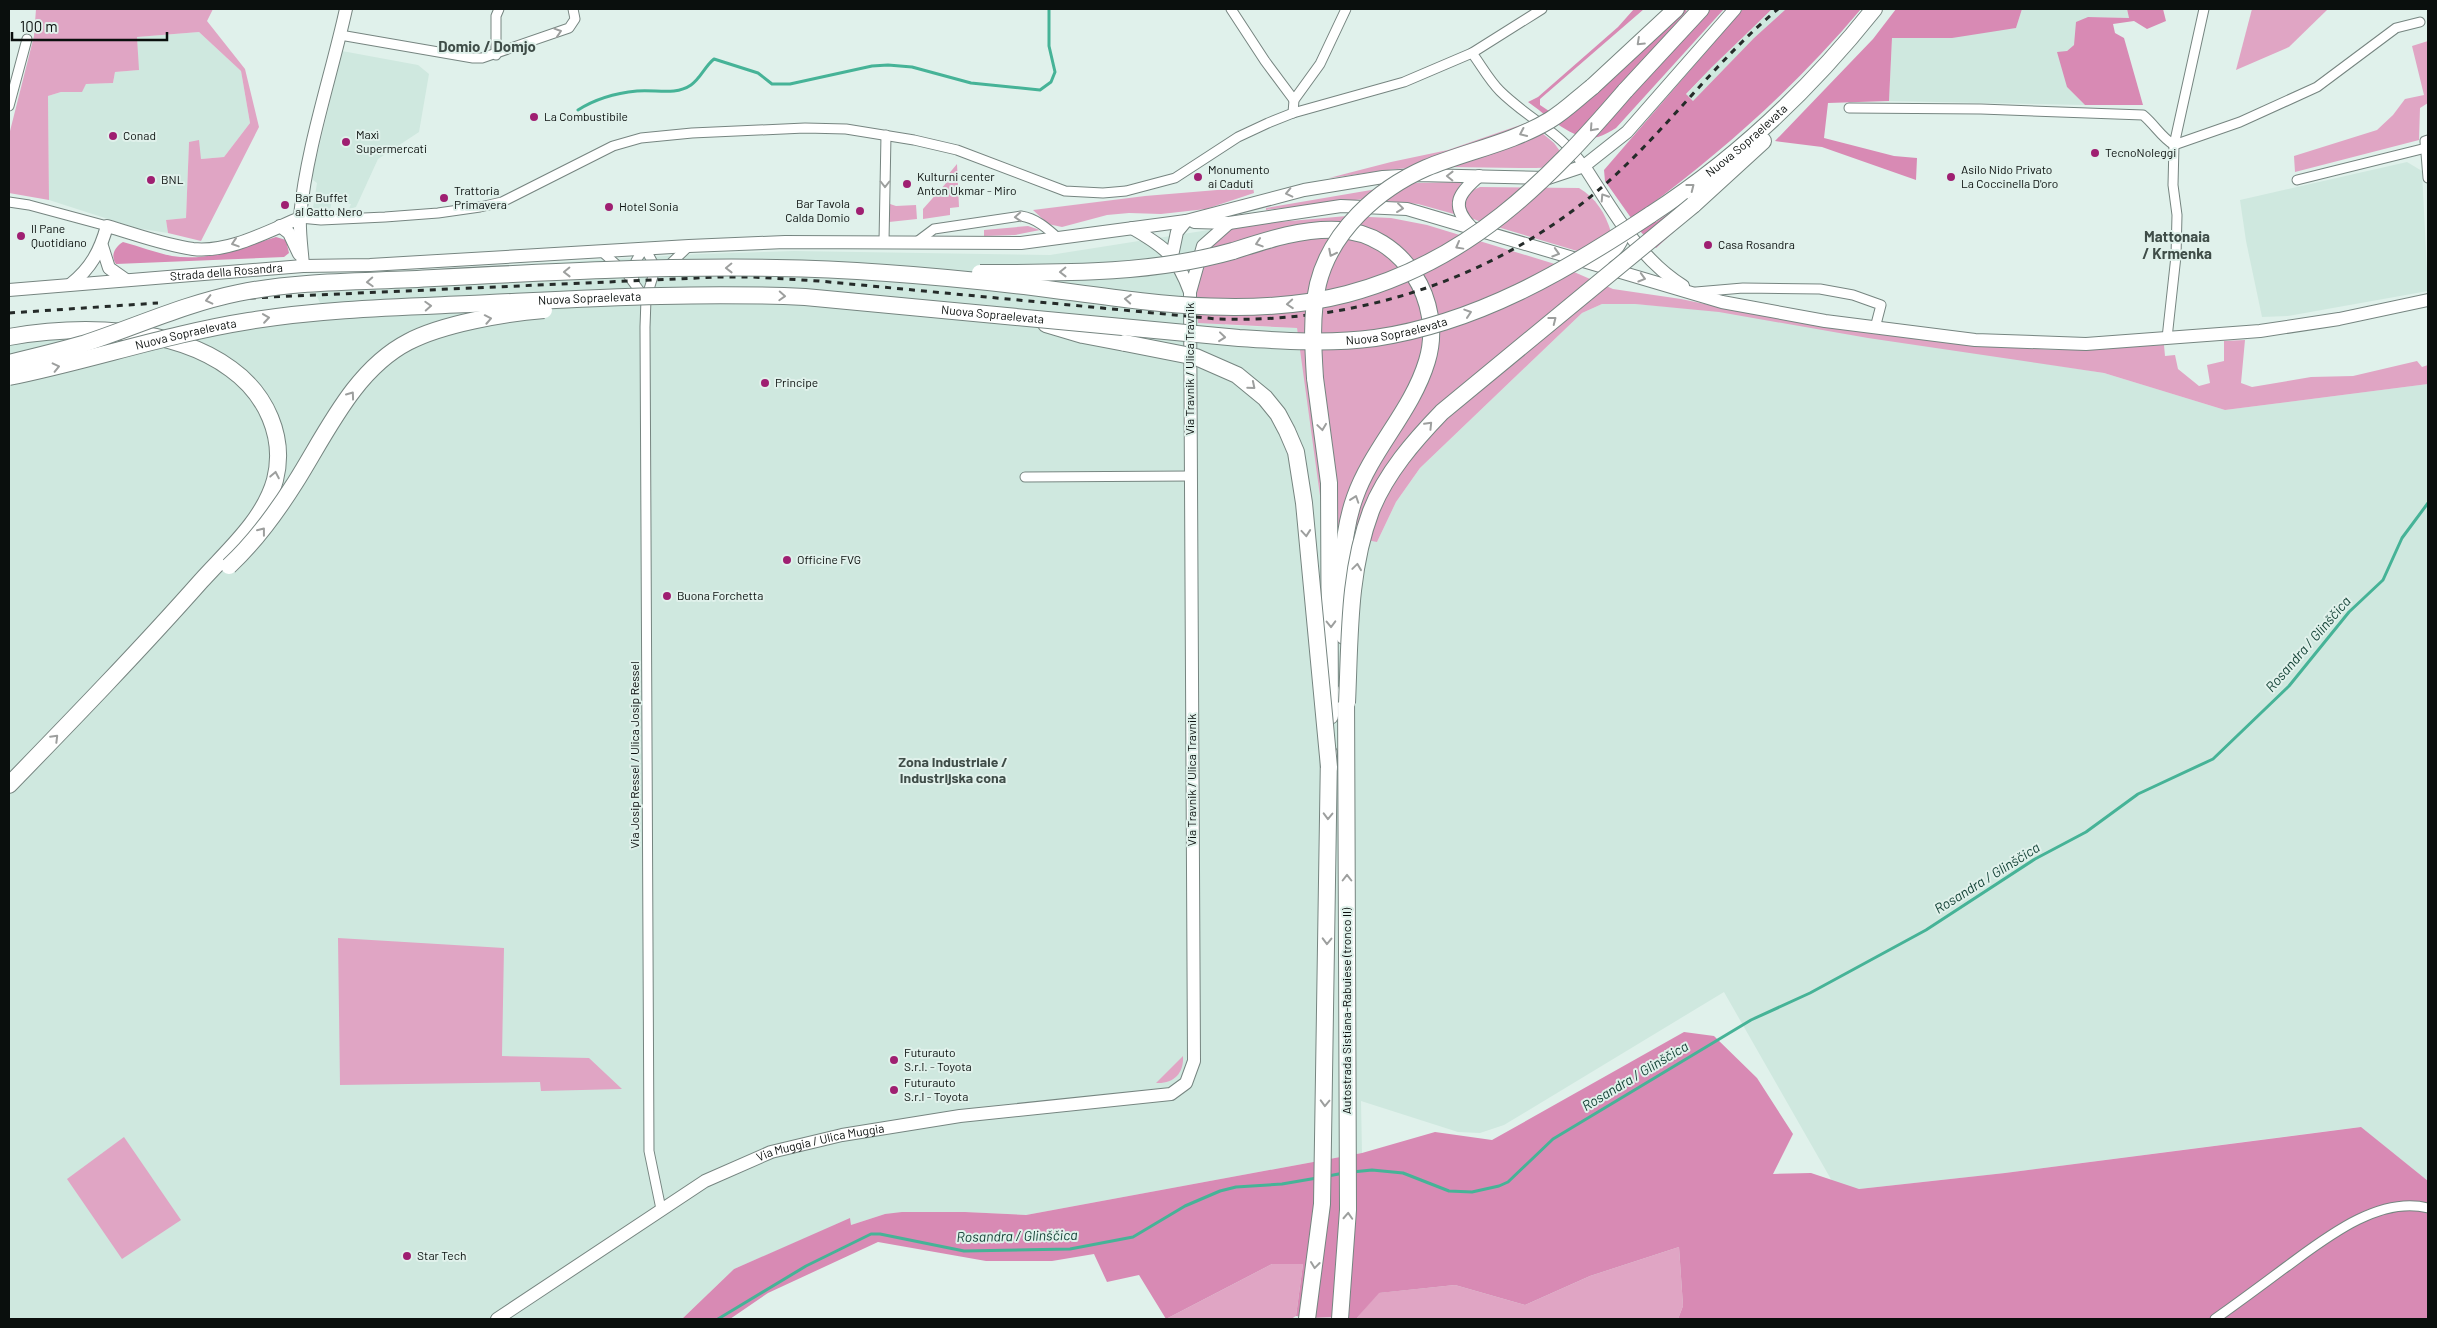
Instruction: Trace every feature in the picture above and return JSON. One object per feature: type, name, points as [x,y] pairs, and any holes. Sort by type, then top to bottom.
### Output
[{"type":"highway","points":[[1329,767],[1331,639],[1329,484],[1312,343],[1318,282],[1342,234],[1379,195],[1426,169],[1519,136],[1551,120],[1592,87],[1676,9]]},
{"type":"highway","name":"Nuova Sopraelevata","points":[[9,363],[85,343],[200,302],[267,288],[554,272],[773,268],[848,270],[1224,308],[1310,302],[1342,295],[1414,269],[1467,242],[1492,225],[1516,206],[1564,161],[1701,9]]},
{"type":"highway","points":[[1347,703],[1351,612],[1359,556],[1372,511],[1390,476],[1414,441],[1442,412],[1733,170],[1802,103],[1857,39],[1875,9]]},
{"type":"highway","name":"Nuova Sopraelevata","points":[[9,377],[211,328],[308,313],[559,299],[761,294],[1290,342],[1375,338],[1437,323],[1504,300],[1573,264],[1650,215],[1680,195],[1740,148],[1816,75],[1875,9]]},
{"type":"highway","points":[[848,270],[990,273],[1133,269],[1172,265],[1233,252],[1273,238],[1321,230],[1341,230],[1368,236],[1386,246],[1406,263],[1421,284],[1429,309],[1432,334],[1428,360],[1416,390],[1373,461],[1355,497],[1344,539],[1342,600],[1347,703]]},
{"type":"highway","points":[[225,563],[245,551],[279,508],[354,391],[385,357],[406,342],[453,326],[538,310],[761,294]]},
{"type":"highway","points":[[1034,320],[1084,335],[1196,357],[1216,364],[1252,385],[1278,414],[1296,452],[1300,477],[1318,636],[1329,767]]},
{"type":"highway","points":[[9,337],[78,330],[104,330],[132,334],[197,350],[229,367],[250,384],[272,421],[278,446],[277,471],[271,491],[257,517],[225,563],[9,785]]},
{"type":"highway","name":"Autostrada Sistiana-Rabuiese (tronco II)","points":[[1341,1318],[1348,1210],[1347,703]]},
{"type":"highway","points":[[9,769],[14,769],[32,761]]},
{"type":"highway","name":"Autostrada Sistiana-Rabuiese (tronco II)","points":[[1307,1319],[1322,1204],[1329,767]]},
{"type":"main road","points":[[303,266],[300,218],[319,118],[346,9]]},
{"type":"main road","points":[[1172,256],[1177,232],[1186,222],[1266,199],[1349,182],[1418,175],[1479,176],[1509,179],[1548,178],[1584,166],[1627,132],[1735,9]]},
{"type":"main road","points":[[1584,166],[1638,249],[1656,268],[1693,292]]},
{"type":"main road","points":[[1471,227],[1461,217],[1458,200],[1465,188],[1479,176]]},
{"type":"main road","points":[[1186,222],[1229,223],[1340,206],[1382,206],[1407,209],[1722,302],[1774,313],[1974,340],[2086,344],[2260,331],[2339,319],[2428,300]]},
{"type":"main road","points":[[71,284],[86,271],[102,246],[107,226],[170,245],[194,249],[229,246],[300,218]]},
{"type":"main road","points":[[1186,222],[1195,227],[1201,236],[1203,246]]},
{"type":"main road","name":"Strada della Rosandra","points":[[9,290],[303,266],[645,248],[786,242],[918,241],[1021,243],[1186,222]]},
{"type":"main road","points":[[1203,246],[1229,223]]},
{"type":"main road","points":[[280,226],[289,233],[296,245],[303,266]]},
{"type":"main road","name":"Via Travnik / Ulica Travnik","points":[[1132,228],[1154,241],[1172,256],[1183,273],[1190,292]]},
{"type":"main road","points":[[1595,264],[1609,256],[1618,247],[1623,238],[1624,228]]},
{"type":"main road","points":[[102,246],[109,268],[126,280]]},
{"type":"main road","name":"Via Travnik / Ulica Travnik","points":[[1186,1083],[1194,1061],[1190,292],[1203,246]]},
{"type":"main road","name":"Via Muggia / Ulica Muggia","points":[[497,1319],[705,1181],[770,1152],[842,1135],[960,1116],[1171,1094],[1180,1090],[1186,1083]]},
{"type":"street","points":[[496,55],[496,16],[499,9]]},
{"type":"street","points":[[340,35],[473,58],[496,55],[508,48],[569,28],[575,19],[573,9]]},
{"type":"street","points":[[1231,9],[1265,62],[1294,100]]},
{"type":"street","points":[[1293,113],[1294,100],[1320,64],[1346,9]]},
{"type":"street","points":[[300,218],[321,220],[385,217],[438,213],[480,207],[502,202],[613,146],[641,138],[692,133],[805,128],[846,129],[886,135],[957,150],[1065,191],[1103,193],[1156,184],[1175,178],[1258,126],[1293,113],[1404,82],[1472,53],[1542,9]]},
{"type":"street","points":[[2167,338],[2176,256],[2177,215],[2173,185],[2174,145],[2204,9]]},
{"type":"street","points":[[2174,145],[2240,122],[2317,87],[2396,28],[2420,22]]},
{"type":"street","points":[[9,106],[27,39]]},
{"type":"street","points":[[1472,53],[1500,91],[1568,144],[1584,166]]},
{"type":"street","points":[[1849,108],[1981,109],[2143,115],[2154,124],[2162,137],[2174,145]]},
{"type":"street","points":[[884,241],[886,135]]},
{"type":"street","points":[[2296,180],[2427,144],[2428,178]]},
{"type":"street","points":[[9,202],[38,207],[107,226]]},
{"type":"street","points":[[918,241],[934,229],[1021,216],[1030,217],[1059,239]]},
{"type":"street","name":"Via Josip Ressel / Ulica Josip Ressel","points":[[653,282],[689,246]]},
{"type":"street","points":[[634,281],[632,268],[645,248]]},
{"type":"street","name":"Via Josip Ressel / Ulica Josip Ressel","points":[[645,248],[654,266],[653,282],[646,299],[649,1150],[661,1209]]},
{"type":"street","points":[[601,251],[634,281],[646,299]]},
{"type":"street","points":[[1693,292],[1744,288],[1836,291],[1881,305],[1875,328]]},
{"type":"street","points":[[1025,477],[1190,476]]},
{"type":"street","points":[[2215,1319],[2342,1227],[2388,1208],[2414,1205],[2428,1208]]},
{"type":"shaded area","points":[[36,9],[213,9],[207,21],[245,69],[259,127],[201,241],[168,233],[166,220],[186,218],[189,142],[199,140],[201,159],[224,157],[250,123],[241,71],[199,32],[137,37],[139,70],[115,72],[113,83],[86,84],[82,92],[61,92],[48,96],[49,200],[9,193],[9,135],[34,36]]},
{"type":"shaded area","points":[[1634,9],[1644,9],[1540,99],[1540,105],[1549,111],[1622,65],[1684,9],[1687,11],[1620,86],[1708,9],[1724,9],[1616,128],[1605,134],[1589,138],[1579,136],[1561,126],[1528,102],[1538,97],[1618,27]]},
{"type":"shaded area","points":[[1743,9],[1772,9],[1686,94],[1693,101],[1754,38],[1786,9],[1861,9],[1812,64],[1760,115],[1676,186],[1646,208],[1656,222],[1688,200],[1698,210],[1656,248],[1641,232],[1605,181],[1604,170]]},
{"type":"shaded area","points":[[1772,9],[1786,9],[1754,38],[1693,101],[1686,95],[1712,67]]},
{"type":"shaded area","points":[[1896,9],[2022,9],[2016,28],[1952,38],[1892,38],[1889,101],[1828,103],[1824,138],[1894,156],[1917,158],[1916,180],[1822,147],[1775,141],[1873,39]]},
{"type":"shaded area","points":[[2022,9],[2127,9],[2129,18],[2088,17],[2074,45],[2067,51],[2067,87],[2085,105],[1889,101],[1892,38],[2016,28]]},
{"type":"shaded area","points":[[2127,9],[2163,9],[2166,21],[2147,29],[2134,21],[2113,24],[2115,33],[2124,38],[2143,105],[2085,105],[2067,87],[2057,52],[2067,51],[2074,45],[2076,22],[2088,17],[2129,18]]},
{"type":"shaded area","points":[[2252,9],[2328,9],[2289,47],[2236,70]]},
{"type":"shaded area","points":[[199,32],[241,71],[250,123],[224,157],[201,159],[189,142],[186,218],[166,220],[168,233],[136,228],[49,200],[48,96],[61,92],[81,92],[86,84],[113,83],[115,72],[138,70],[137,37]]},
{"type":"shaded area","points":[[2428,41],[2428,103],[2420,108],[2419,140],[2295,172],[2294,156],[2377,130],[2393,115],[2405,99],[2424,95],[2412,46]]},
{"type":"shaded area","points":[[342,51],[418,65],[429,74],[419,132],[378,159],[356,207],[349,209],[351,204],[332,201],[330,210],[313,208],[317,183],[313,180],[313,172]]},
{"type":"shaded area","points":[[1529,122],[1554,143],[1571,166],[1413,168],[1329,178],[1448,150]]},
{"type":"shaded area","points":[[2407,162],[2422,171],[2428,291],[2288,316],[2262,317],[2246,241],[2240,200]]},
{"type":"shaded area","points":[[957,164],[959,207],[950,208],[950,215],[923,219],[923,209],[947,182],[947,176]]},
{"type":"shaded area","points":[[1462,182],[1454,196],[1454,214],[1418,204],[1364,199],[1266,210],[1266,208],[1412,183]]},
{"type":"shaded area","points":[[1253,187],[1254,193],[1206,209],[1161,214],[1129,213],[1107,215],[1062,227],[1048,224],[1033,210],[1145,196]]},
{"type":"shaded area","points":[[1480,187],[1579,188],[1590,196],[1599,207],[1611,232],[1587,254],[1481,222],[1471,218],[1465,210],[1468,195]]},
{"type":"shaded area","points":[[890,204],[896,206],[916,205],[917,219],[889,222]]},
{"type":"shaded area","points":[[1347,216],[1391,218],[1427,225],[1558,265],[1613,289],[1681,299],[1748,313],[1974,346],[2060,350],[2164,345],[2165,356],[2175,355],[2178,369],[2199,386],[2210,383],[2207,365],[2224,361],[2224,341],[2245,340],[2241,383],[2252,387],[2311,377],[2353,376],[2417,361],[2422,367],[2428,365],[2428,384],[2225,410],[2104,373],[1868,338],[1719,312],[1635,304],[1602,304],[1582,313],[1420,468],[1396,502],[1377,542],[1325,532],[1297,328],[1198,323],[1197,293],[1204,254],[1209,246],[1234,226]]},
{"type":"shaded area","points":[[1028,226],[1040,230],[1015,235],[984,236],[984,230]]},
{"type":"shaded area","points":[[1234,226],[1225,325],[1297,328],[1301,345],[1377,542],[1396,502],[1420,468],[1582,313],[1602,304],[1635,304],[1719,311],[2104,373],[2225,410],[2428,384],[2428,1181],[2360,1127],[2005,1173],[1859,1189],[1847,1187],[1832,1181],[1724,992],[1504,1125],[1480,1133],[1458,1132],[1361,1101],[1362,1153],[1026,1215],[965,1212],[885,1214],[851,1225],[850,1219],[734,1269],[682,1319],[9,1319],[9,339],[175,329],[326,316],[308,277],[700,254],[794,251],[1050,255]]},
{"type":"shaded area","points":[[276,237],[286,240],[289,253],[284,257],[116,264],[113,257],[118,246],[123,242],[172,256],[198,257],[238,249]]},
{"type":"shaded area","points":[[338,938],[504,948],[502,1056],[589,1058],[622,1089],[541,1091],[540,1082],[340,1085]]},
{"type":"shaded area","points":[[1684,1032],[1714,1036],[1757,1078],[1793,1134],[1773,1174],[1811,1173],[1859,1189],[2005,1173],[2361,1127],[2428,1181],[2428,1319],[1678,1319],[1683,1306],[1679,1247],[1590,1276],[1525,1305],[1455,1285],[1379,1293],[1356,1319],[1296,1316],[1303,1264],[1272,1264],[1166,1319],[1139,1275],[1107,1282],[1094,1254],[1052,1261],[986,1261],[878,1242],[768,1293],[730,1319],[682,1319],[734,1269],[850,1218],[851,1225],[885,1214],[902,1212],[965,1212],[1026,1215],[1362,1153],[1435,1132],[1492,1140]]},
{"type":"shaded area","points":[[1183,1056],[1182,1068],[1176,1077],[1168,1082],[1156,1083]]},
{"type":"shaded area","points":[[124,1137],[181,1220],[122,1259],[67,1179]]},
{"type":"shaded area","points":[[1679,1247],[1683,1306],[1678,1319],[1356,1319],[1378,1293],[1455,1285],[1525,1305],[1590,1276]]},
{"type":"shaded area","points":[[1272,1264],[1303,1264],[1296,1316],[1291,1319],[1166,1319]]},
{"type":"waterway","points":[[578,110],[606,97],[622,93],[672,91],[685,88],[691,85],[714,59],[758,73],[772,84],[790,84],[872,66],[888,65],[912,67],[971,83],[1040,90],[1051,82],[1055,72],[1049,46],[1049,9]]},
{"type":"waterway","name":"Rosandra / Glinščica","points":[[1352,1172],[1372,1170],[1403,1173],[1449,1191],[1472,1192],[1508,1182],[1553,1139],[1751,1020],[1810,993],[1926,930],[2035,859],[2086,832],[2138,794],[2213,759],[2289,686],[2349,612],[2383,580],[2402,538],[2428,503]]},
{"type":"waterway","name":"Rosandra / Glinščica","points":[[1328,1176],[1344,1173]]},
{"type":"waterway","name":"Rosandra / Glinščica","points":[[718,1319],[806,1266],[871,1234],[880,1234],[964,1251],[1070,1249],[1133,1237],[1185,1206],[1220,1191],[1236,1187],[1282,1184],[1317,1178]]},
{"type":"railway","points":[[226,299],[753,277],[819,281],[1217,319],[1274,318],[1330,312],[1386,300],[1439,283],[1490,261],[1539,234],[1585,201],[1628,163],[1739,45],[1778,9]]},
{"type":"railway","points":[[9,313],[158,303]]},
{"type":"place","name":"La Combustibile","points":[[534,117]]},
{"type":"place","name":"Conad","points":[[113,136]]},
{"type":"place","name":"Maxì Supermercati","points":[[346,142]]},
{"type":"place","name":"TecnoNoleggi","points":[[2095,153]]},
{"type":"place","name":"Monumento ai Caduti","points":[[1198,177]]},
{"type":"place","name":"Asilo Nido Privato La Coccinella D'oro","points":[[1951,177]]},
{"type":"place","name":"BNL","points":[[151,180]]},
{"type":"place","name":"Kulturni center Anton Ukmar - Miro","points":[[907,184]]},
{"type":"place","name":"Trattoria Primavera","points":[[444,198]]},
{"type":"place","name":"Bar Buffet al Gatto Nero","points":[[285,205]]},
{"type":"place","name":"Hotel Sonia","points":[[609,207]]},
{"type":"place","name":"Bar Tavola Calda Domio","points":[[860,211]]},
{"type":"place","name":"Il Pane Quotidiano","points":[[21,236]]},
{"type":"place","name":"Casa Rosandra","points":[[1708,245]]},
{"type":"place","name":"Principe","points":[[765,383]]},
{"type":"place","name":"Officine FVG","points":[[787,560]]},
{"type":"place","name":"Buona Forchetta","points":[[667,596]]},
{"type":"place","name":"Futurauto S.r.l. - Toyota","points":[[894,1060]]},
{"type":"place","name":"Futurauto S.r.l - Toyota","points":[[894,1090]]},
{"type":"place","name":"Star Tech","points":[[407,1256]]},
{"type":"district","name":"Domio / Domjo","points":[[487,47]]},
{"type":"district","name":"Mattonaia / Krmenka","points":[[2177,246]]},
{"type":"district","name":"Zona Industriale / Industrijska cona","points":[[953,770]]}]
